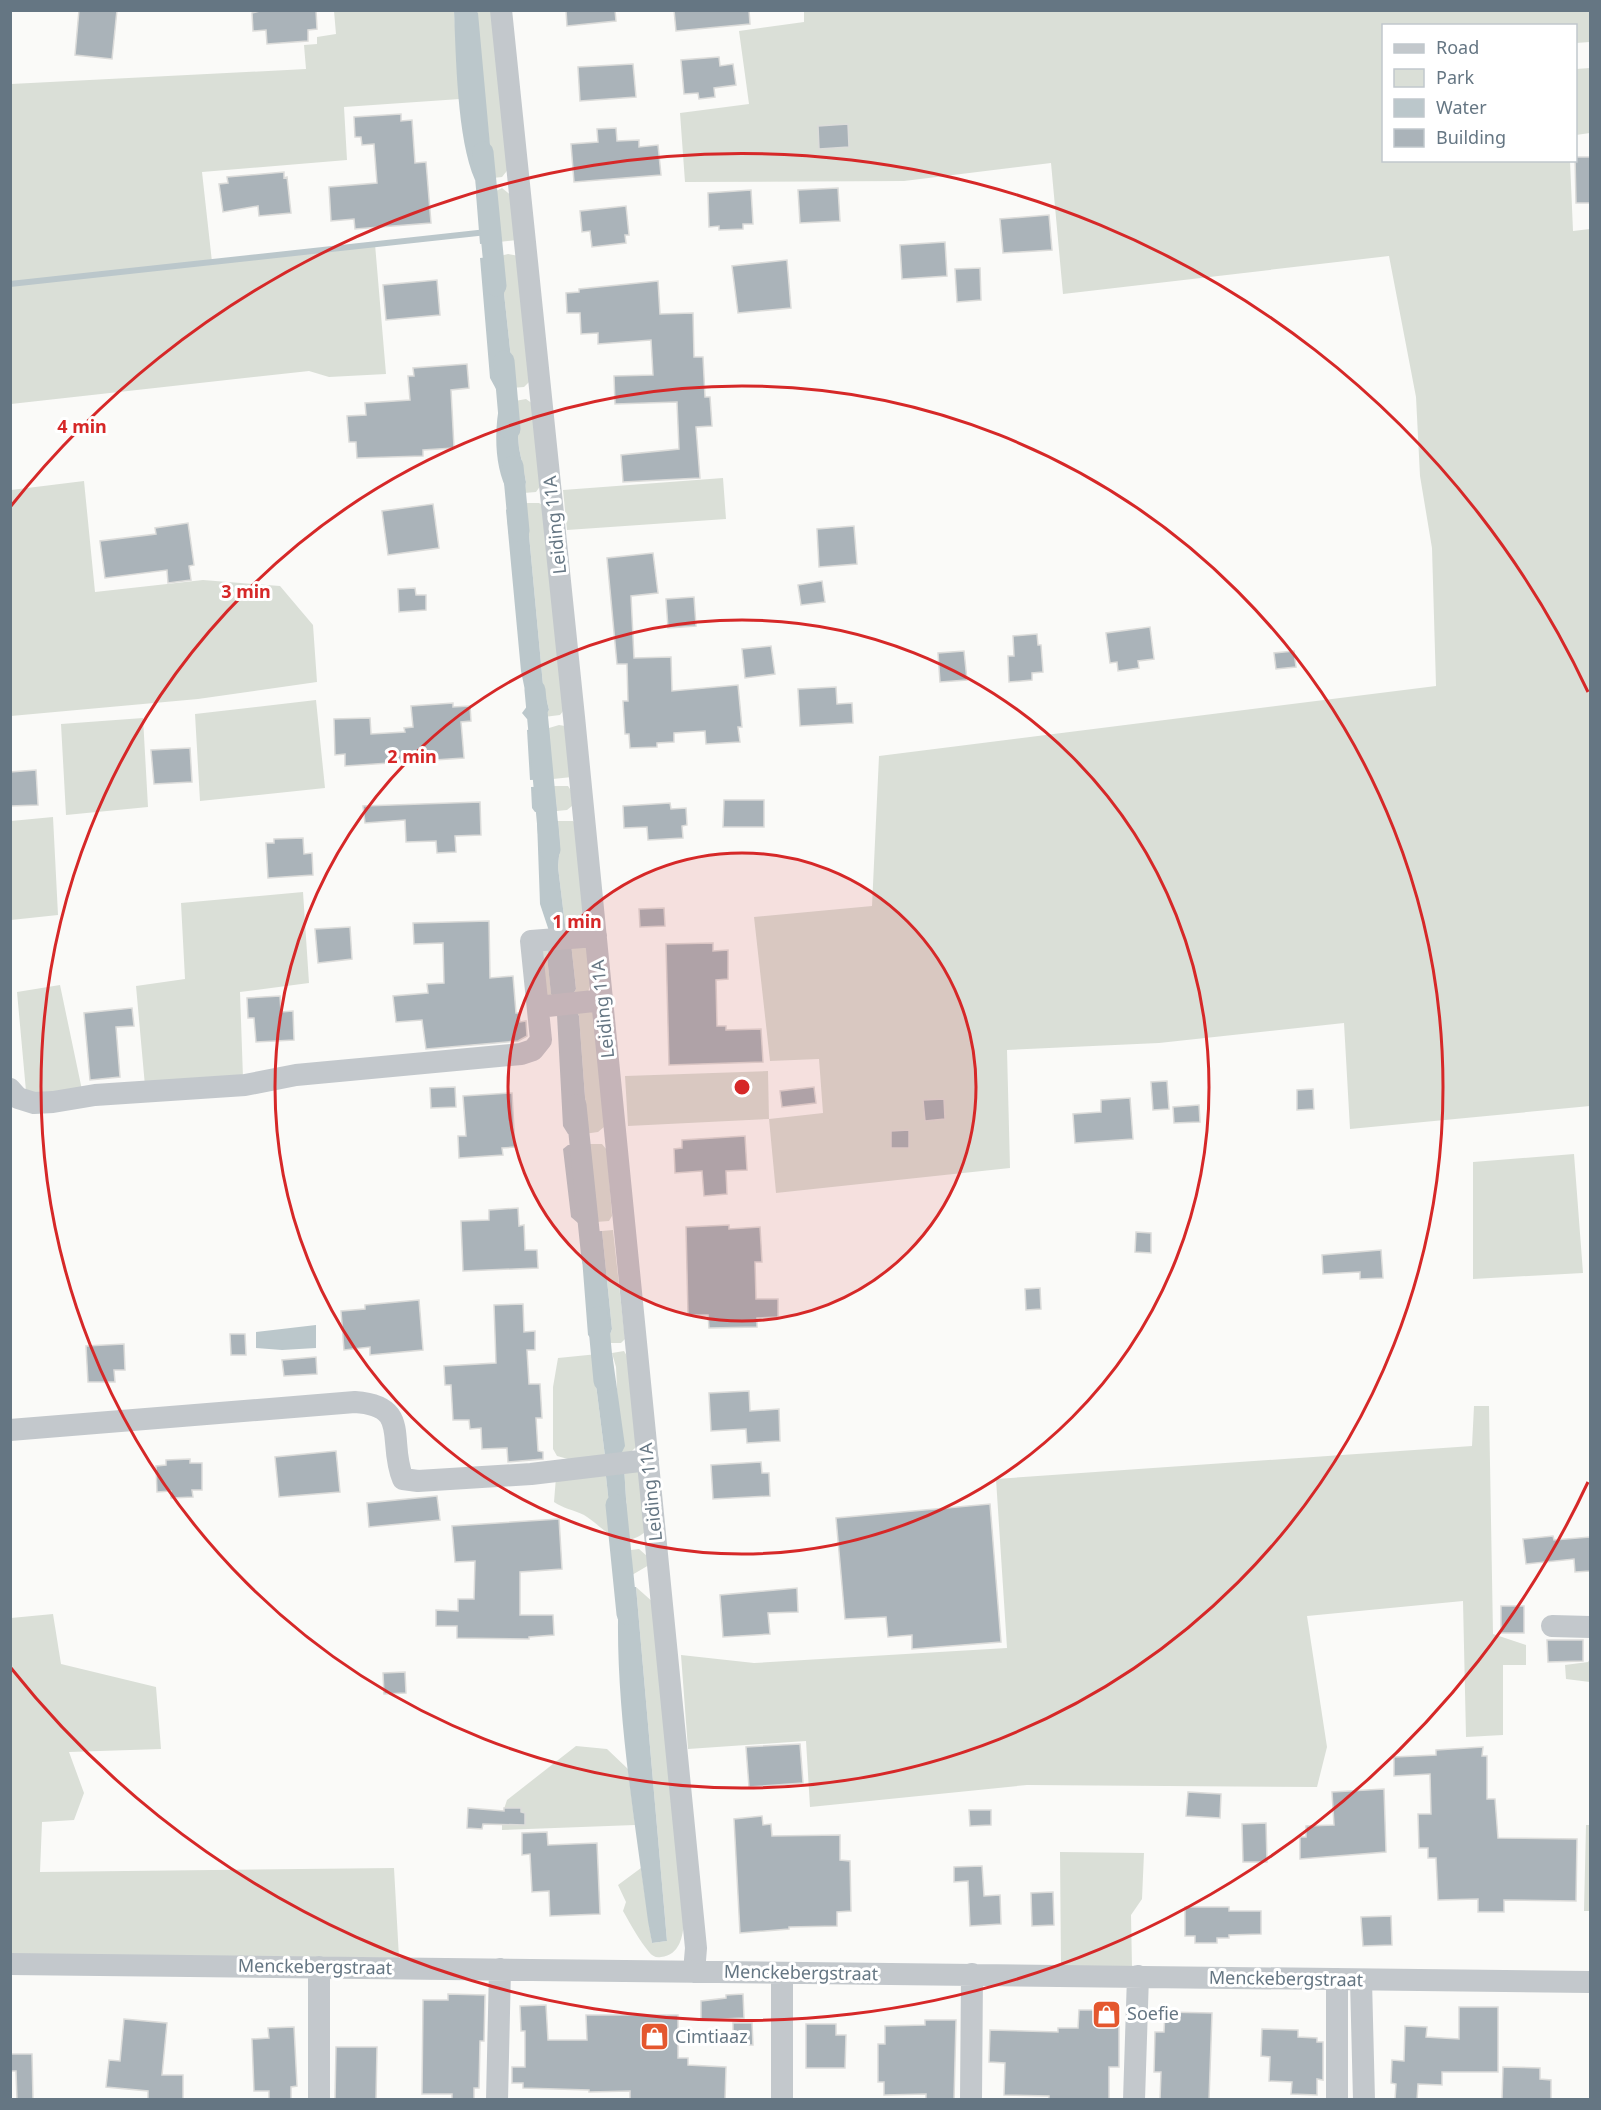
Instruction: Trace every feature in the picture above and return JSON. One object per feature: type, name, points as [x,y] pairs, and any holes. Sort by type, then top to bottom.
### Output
[{"type":"street","name":"Leiding 11A","points":[[501,10],[589,937],[694,1936],[694,1972]]},
{"type":"street","points":[[10,1089],[18,1098],[34,1103],[53,1102],[94,1095],[245,1085],[296,1075],[521,1054],[533,1050],[542,1040],[548,1006],[531,941],[589,937]]},
{"type":"street","points":[[548,1006],[597,1000]]},
{"type":"street","points":[[10,1430],[354,1402],[375,1404],[388,1412],[395,1429],[399,1468],[403,1479],[418,1481],[531,1474],[644,1460]]},
{"type":"street","points":[[1552,1626],[1590,1627]]},
{"type":"street","name":"Menckebergstraat","points":[[10,1964],[1590,1982]]},
{"type":"street","points":[[319,1967],[320,2100]]},
{"type":"street","points":[[497,2100],[500,1969]]},
{"type":"street","points":[[782,1973],[782,2100]]},
{"type":"street","points":[[971,2100],[972,1974]]},
{"type":"street","points":[[1134,2100],[1138,1976]]},
{"type":"street","points":[[1336,2100],[1337,1979]]},
{"type":"street","points":[[1361,1980],[1364,2100]]},
{"type":"green space","points":[[804,10],[1590,11],[1590,42],[1577,43],[1577,24],[1382,24],[1382,162],[1570,162],[1573,231],[1590,229],[1590,1106],[1350,1129],[1344,1023],[1159,1043],[1007,1050],[1010,1168],[776,1193],[769,1119],[823,1113],[819,1059],[770,1061],[754,917],[872,906],[879,756],[1436,686],[1432,548],[1420,476],[1416,397],[1389,256],[1063,294],[1051,163],[904,181],[685,182],[680,113],[749,104],[739,31],[804,22]]},
{"type":"green space","points":[[334,11],[454,11],[460,99],[344,107],[347,160],[202,172],[212,262],[375,244],[386,374],[329,377],[309,371],[11,404],[11,84],[306,69],[304,45],[317,44],[317,37],[336,34]]},
{"type":"green space","points":[[476,11],[494,11],[510,167],[502,177],[493,178]]},
{"type":"green space","points":[[1590,68],[1590,133],[1577,135],[1577,69]]},
{"type":"green space","points":[[502,188],[513,197],[517,240],[499,242],[494,192]]},
{"type":"green space","points":[[508,254],[519,256],[531,380],[524,387],[511,388],[513,377],[500,256]]},
{"type":"green space","points":[[526,399],[533,404],[541,485],[536,492],[524,493],[526,482],[519,448],[515,401]]},
{"type":"green space","points":[[723,478],[726,519],[567,530],[563,490]]},
{"type":"green space","points":[[84,481],[95,592],[203,580],[280,586],[313,625],[317,682],[198,699],[11,716],[11,490]]},
{"type":"green space","points":[[526,503],[539,503],[544,506],[564,710],[560,715],[544,717],[549,710],[543,685]]},
{"type":"green space","points":[[316,700],[325,788],[200,801],[195,714]]},
{"type":"green space","points":[[143,718],[148,807],[66,815],[61,724]]},
{"type":"green space","points":[[565,726],[572,777],[553,779],[549,728]]},
{"type":"green space","points":[[554,786],[568,786],[572,792],[572,806],[567,810],[557,811]]},
{"type":"green space","points":[[53,817],[58,915],[11,920],[11,821]]},
{"type":"green space","points":[[558,821],[573,821],[577,826],[585,924],[581,931],[566,933],[558,867],[560,845]]},
{"type":"green space","points":[[303,892],[309,983],[240,992],[243,1078],[145,1086],[136,986],[185,979],[181,903]]},
{"type":"green space","points":[[571,943],[586,944],[591,983],[588,992],[571,998],[576,989]]},
{"type":"green space","points":[[550,944],[547,956],[551,993],[557,999],[546,1000],[539,949]]},
{"type":"green space","points":[[60,985],[82,1090],[36,1098],[26,1091],[17,992]]},
{"type":"green space","points":[[575,1008],[590,1008],[595,1016],[604,1127],[598,1132],[584,1134],[587,1124],[579,1016]]},
{"type":"green space","points":[[768,1071],[769,1119],[628,1126],[625,1076]]},
{"type":"green space","points":[[589,1144],[602,1144],[607,1150],[612,1216],[609,1221],[596,1222]]},
{"type":"green space","points":[[1574,1154],[1583,1273],[1473,1279],[1473,1162]]},
{"type":"green space","points":[[613,1230],[625,1339],[621,1343],[607,1343],[612,1329],[602,1231]]},
{"type":"green space","points":[[624,1351],[627,1356],[636,1447],[628,1455],[620,1456],[616,1367],[612,1353]]},
{"type":"green space","points":[[598,1354],[594,1369],[605,1456],[568,1459],[557,1456],[553,1449],[553,1387],[558,1358]]},
{"type":"green space","points":[[1474,1406],[1489,1406],[1493,1634],[1526,1645],[1526,1665],[1503,1665],[1503,1735],[1466,1737],[1463,1601],[1307,1616],[1327,1747],[1317,1787],[1027,1785],[810,1807],[806,1741],[688,1749],[681,1655],[754,1663],[1007,1648],[996,1479],[1472,1446]]},
{"type":"green space","points":[[624,1466],[638,1466],[645,1532],[636,1538],[627,1540],[612,1536],[584,1515],[554,1502],[556,1477],[605,1467],[612,1532],[628,1531]]},
{"type":"green space","points":[[639,1549],[647,1556],[649,1565],[632,1575],[631,1550]]},
{"type":"green space","points":[[636,1587],[654,1603],[684,1921],[683,1933],[676,1949],[672,1953],[659,1957],[650,1953],[629,1922],[623,1911],[626,1902],[618,1885],[641,1868],[652,1943],[667,1941]]},
{"type":"green space","points":[[53,1614],[61,1664],[156,1687],[161,1749],[69,1752],[84,1793],[74,1820],[42,1822],[40,1872],[394,1868],[399,1958],[11,1954],[11,1618]]},
{"type":"green space","points":[[1590,1659],[1590,1682],[1566,1679],[1565,1665],[1588,1662]]},
{"type":"green space","points":[[576,1746],[607,1749],[628,1769],[635,1825],[502,1830],[502,1815],[507,1800]]},
{"type":"green space","points":[[1586,1825],[1590,1825],[1590,1911],[1584,1911]]},
{"type":"green space","points":[[1060,1852],[1144,1853],[1142,1899],[1131,1915],[1132,1968],[1061,1966]]},
{"type":"water","points":[[454,11],[476,11],[478,13],[493,178],[475,180],[464,143],[458,97]]},
{"type":"water","points":[[494,192],[499,242],[480,244],[476,194]]},
{"type":"water","points":[[500,256],[513,377],[511,388],[496,389],[490,378],[480,258]]},
{"type":"water","points":[[515,401],[519,448],[526,482],[524,493],[509,494],[500,473],[497,425],[500,402]]},
{"type":"water","points":[[526,503],[543,685],[549,710],[544,717],[527,719],[522,713],[528,705],[521,671],[506,510],[511,505]]},
{"type":"water","points":[[549,728],[553,779],[530,780],[527,730]]},
{"type":"water","points":[[554,786],[557,811],[535,812],[532,808],[531,787]]},
{"type":"water","points":[[537,821],[558,821],[560,845],[558,867],[566,933],[550,934],[540,904]]},
{"type":"water","points":[[571,943],[576,989],[571,998],[557,999],[551,994],[547,956],[550,944]]},
{"type":"water","points":[[575,1008],[579,1016],[587,1124],[584,1134],[568,1134],[563,1126],[557,1015]]},
{"type":"water","points":[[589,1144],[596,1222],[578,1223],[571,1217],[563,1149],[568,1145]]},
{"type":"water","points":[[602,1231],[612,1329],[607,1343],[596,1344],[588,1335],[580,1232]]},
{"type":"water","points":[[316,1325],[316,1348],[282,1350],[256,1348],[256,1332]]},
{"type":"water","points":[[612,1353],[625,1446],[620,1456],[605,1456],[594,1369],[598,1354]]},
{"type":"water","points":[[624,1466],[628,1531],[612,1532],[605,1467]]},
{"type":"water","points":[[619,1587],[636,1587],[667,1941],[652,1943],[631,1797],[622,1712],[619,1670]]},
{"type":"building","points":[[79,10],[117,10],[112,59],[75,55]]},
{"type":"building","points":[[264,10],[316,10],[317,29],[308,30],[308,41],[267,44],[266,30],[253,31],[252,13]]},
{"type":"building","points":[[566,10],[615,10],[616,21],[567,26]]},
{"type":"building","points":[[674,10],[749,10],[750,24],[676,31]]},
{"type":"building","points":[[719,57],[720,66],[733,64],[736,85],[714,88],[715,97],[699,99],[698,93],[684,94],[681,60]]},
{"type":"building","points":[[633,64],[636,97],[580,101],[578,67]]},
{"type":"building","points":[[401,114],[401,121],[412,120],[415,163],[426,162],[431,223],[355,229],[354,219],[331,221],[329,187],[377,183],[374,144],[362,145],[361,137],[355,137],[354,117]]},
{"type":"building","points":[[848,124],[849,147],[819,149],[818,126]]},
{"type":"building","points":[[616,128],[617,141],[639,140],[639,147],[658,145],[661,175],[574,182],[571,144],[598,142],[597,129]]},
{"type":"building","points":[[1577,157],[1590,157],[1590,203],[1576,203],[1575,162]]},
{"type":"building","points":[[284,172],[284,178],[287,177],[291,213],[259,216],[258,206],[223,212],[219,184],[228,183],[227,177]]},
{"type":"building","points":[[838,188],[840,221],[800,223],[798,190]]},
{"type":"building","points":[[751,190],[753,224],[743,224],[743,229],[719,230],[719,226],[709,227],[708,193]]},
{"type":"building","points":[[626,206],[629,235],[625,235],[626,243],[592,247],[590,231],[582,232],[580,211]]},
{"type":"building","points":[[1049,215],[1052,250],[1003,253],[1000,219]]},
{"type":"building","points":[[945,242],[947,276],[902,279],[900,245]]},
{"type":"building","points":[[787,260],[791,308],[738,313],[732,266]]},
{"type":"building","points":[[980,268],[981,300],[957,302],[955,269]]},
{"type":"building","points":[[437,280],[440,315],[386,320],[383,285]]},
{"type":"building","points":[[658,281],[660,314],[693,313],[694,357],[703,357],[705,397],[710,397],[712,426],[696,427],[700,478],[623,482],[621,455],[679,449],[677,402],[615,404],[614,376],[653,375],[651,340],[598,344],[598,333],[581,334],[580,313],[567,313],[566,293],[579,292],[579,289]]},
{"type":"building","points":[[467,364],[469,388],[451,390],[454,448],[423,450],[423,456],[357,458],[356,442],[349,442],[347,416],[366,415],[365,403],[410,400],[408,376],[414,376],[413,368]]},
{"type":"building","points":[[433,504],[439,548],[388,555],[382,511]]},
{"type":"building","points":[[188,523],[194,565],[189,566],[191,580],[168,583],[167,570],[105,578],[100,541],[156,534],[155,528]]},
{"type":"building","points":[[854,526],[857,564],[819,567],[817,529]]},
{"type":"building","points":[[653,553],[658,593],[631,596],[634,658],[671,657],[672,691],[738,685],[742,727],[738,727],[740,742],[706,744],[705,731],[674,733],[674,742],[657,743],[657,747],[630,748],[629,734],[625,734],[623,701],[628,701],[627,664],[617,664],[607,558]]},
{"type":"building","points":[[822,581],[825,602],[801,605],[798,585]]},
{"type":"building","points":[[415,588],[416,595],[426,595],[426,610],[399,612],[398,589]]},
{"type":"building","points":[[694,597],[696,626],[668,628],[666,599]]},
{"type":"building","points":[[1150,627],[1154,659],[1138,661],[1139,668],[1118,671],[1117,662],[1110,663],[1106,633]]},
{"type":"building","points":[[1037,634],[1038,645],[1041,645],[1043,672],[1032,673],[1032,680],[1009,682],[1008,656],[1014,656],[1013,636]]},
{"type":"building","points":[[771,646],[775,674],[745,678],[742,649]]},
{"type":"building","points":[[964,651],[967,680],[940,682],[938,653]]},
{"type":"building","points":[[1294,651],[1296,667],[1276,669],[1274,653]]},
{"type":"building","points":[[836,687],[837,704],[852,703],[853,723],[800,726],[798,689]]},
{"type":"building","points":[[453,703],[453,707],[470,706],[471,721],[461,722],[464,758],[345,766],[345,754],[335,755],[334,719],[370,718],[371,734],[405,732],[404,728],[413,727],[411,706]]},
{"type":"building","points":[[190,748],[192,782],[154,784],[151,750]]},
{"type":"building","points":[[36,770],[38,805],[10,806],[10,772]]},
{"type":"building","points":[[724,800],[764,800],[764,827],[723,827]]},
{"type":"building","points":[[480,802],[481,835],[455,836],[456,852],[437,853],[436,841],[406,842],[405,820],[365,823],[363,806]]},
{"type":"building","points":[[670,803],[671,809],[686,808],[687,825],[682,826],[683,838],[648,840],[647,827],[624,828],[623,806]]},
{"type":"building","points":[[303,838],[304,854],[312,853],[313,875],[268,878],[266,843],[274,843],[274,839]]},
{"type":"building","points":[[664,908],[665,926],[640,927],[639,909]]},
{"type":"building","points":[[489,921],[490,978],[513,976],[516,1013],[519,1013],[520,1022],[526,1021],[527,1036],[518,1041],[426,1049],[422,1020],[396,1022],[393,996],[428,993],[427,984],[444,983],[443,943],[414,944],[413,923]]},
{"type":"building","points":[[350,927],[352,959],[318,963],[315,929]]},
{"type":"building","points":[[713,943],[713,951],[728,950],[728,979],[716,980],[717,1026],[726,1026],[726,1030],[761,1029],[763,1062],[669,1065],[666,944]]},
{"type":"building","points":[[280,996],[281,1012],[293,1011],[294,1040],[256,1042],[254,1018],[248,1018],[247,998]]},
{"type":"building","points":[[132,1008],[134,1026],[116,1027],[120,1077],[90,1080],[84,1013]]},
{"type":"building","points":[[1167,1081],[1169,1109],[1153,1110],[1151,1082]]},
{"type":"building","points":[[455,1087],[456,1107],[431,1108],[430,1088]]},
{"type":"building","points":[[814,1087],[816,1103],[782,1107],[780,1091]]},
{"type":"building","points":[[1313,1089],[1314,1109],[1297,1110],[1297,1090]]},
{"type":"building","points":[[512,1093],[515,1147],[502,1148],[503,1155],[459,1158],[458,1136],[466,1136],[463,1096]]},
{"type":"building","points":[[1130,1098],[1133,1139],[1075,1143],[1073,1114],[1101,1112],[1101,1100]]},
{"type":"building","points":[[944,1099],[945,1119],[925,1121],[923,1100]]},
{"type":"building","points":[[1199,1105],[1200,1122],[1174,1123],[1173,1107]]},
{"type":"building","points":[[909,1130],[909,1148],[891,1148],[891,1131]]},
{"type":"building","points":[[745,1136],[747,1170],[726,1171],[727,1194],[704,1196],[702,1171],[675,1173],[674,1149],[682,1148],[682,1140]]},
{"type":"building","points":[[518,1208],[519,1226],[524,1225],[525,1250],[537,1250],[538,1268],[463,1271],[461,1221],[489,1220],[489,1210]]},
{"type":"building","points":[[729,1225],[729,1229],[760,1227],[762,1262],[755,1262],[756,1299],[778,1299],[778,1317],[757,1318],[757,1327],[709,1328],[708,1315],[688,1315],[686,1227]]},
{"type":"building","points":[[1136,1232],[1151,1233],[1151,1253],[1135,1252]]},
{"type":"building","points":[[1381,1250],[1383,1278],[1360,1279],[1360,1272],[1323,1274],[1322,1255]]},
{"type":"building","points":[[1040,1288],[1041,1309],[1026,1310],[1025,1289]]},
{"type":"building","points":[[419,1300],[423,1350],[370,1355],[370,1347],[344,1350],[341,1311],[365,1309],[365,1305]]},
{"type":"building","points":[[523,1304],[524,1332],[535,1331],[535,1350],[527,1350],[529,1384],[540,1384],[542,1418],[536,1418],[538,1451],[543,1452],[543,1459],[508,1462],[507,1448],[482,1449],[481,1428],[470,1429],[469,1420],[453,1420],[451,1385],[445,1385],[444,1366],[496,1363],[494,1305]]},
{"type":"building","points":[[230,1334],[245,1334],[246,1355],[231,1355]]},
{"type":"building","points":[[124,1344],[125,1370],[114,1370],[115,1382],[88,1382],[86,1346]]},
{"type":"building","points":[[316,1357],[317,1374],[284,1376],[282,1360]]},
{"type":"building","points":[[749,1391],[750,1411],[779,1409],[780,1441],[747,1443],[746,1429],[711,1431],[709,1393]]},
{"type":"building","points":[[336,1451],[340,1492],[279,1497],[275,1457]]},
{"type":"building","points":[[190,1459],[190,1463],[202,1463],[202,1490],[192,1490],[193,1497],[171,1498],[171,1491],[157,1492],[156,1466],[166,1465],[166,1460]]},
{"type":"building","points":[[761,1462],[762,1473],[769,1473],[770,1496],[713,1499],[711,1465]]},
{"type":"building","points":[[437,1496],[440,1520],[369,1527],[367,1503]]},
{"type":"building","points":[[990,1504],[1001,1642],[912,1649],[912,1635],[888,1637],[886,1617],[845,1619],[836,1518]]},
{"type":"building","points":[[559,1519],[562,1569],[520,1572],[520,1615],[553,1615],[554,1635],[529,1637],[529,1639],[457,1638],[457,1626],[436,1626],[436,1610],[458,1611],[458,1599],[474,1599],[475,1561],[455,1562],[452,1526]]},
{"type":"building","points":[[1553,1536],[1554,1540],[1590,1537],[1590,1571],[1575,1572],[1574,1559],[1526,1564],[1523,1539]]},
{"type":"building","points":[[797,1588],[798,1612],[768,1613],[770,1634],[723,1637],[720,1595]]},
{"type":"building","points":[[1501,1606],[1524,1606],[1524,1633],[1501,1633]]},
{"type":"building","points":[[1547,1640],[1583,1640],[1583,1661],[1548,1662]]},
{"type":"building","points":[[405,1672],[406,1693],[384,1694],[383,1673]]},
{"type":"building","points":[[800,1744],[803,1783],[749,1787],[746,1747]]},
{"type":"building","points":[[1483,1747],[1482,1756],[1487,1756],[1487,1799],[1495,1799],[1498,1838],[1577,1839],[1576,1901],[1504,1900],[1504,1912],[1478,1912],[1478,1899],[1438,1900],[1436,1858],[1428,1858],[1428,1848],[1419,1848],[1418,1814],[1431,1814],[1430,1774],[1394,1776],[1394,1757],[1436,1755],[1436,1750]]},
{"type":"building","points":[[1384,1789],[1386,1852],[1300,1859],[1300,1837],[1306,1837],[1306,1826],[1334,1825],[1332,1792]]},
{"type":"building","points":[[1188,1792],[1221,1794],[1220,1818],[1186,1816]]},
{"type":"building","points":[[468,1808],[504,1811],[504,1808],[521,1808],[521,1812],[525,1813],[525,1825],[483,1824],[482,1829],[467,1828]]},
{"type":"building","points":[[969,1810],[991,1810],[991,1825],[970,1826]]},
{"type":"building","points":[[762,1816],[763,1825],[771,1824],[772,1836],[840,1835],[840,1860],[850,1861],[851,1911],[837,1912],[837,1926],[789,1927],[789,1929],[740,1933],[734,1819]]},
{"type":"building","points":[[1266,1823],[1267,1862],[1243,1862],[1242,1824]]},
{"type":"building","points":[[547,1832],[548,1845],[597,1843],[600,1914],[550,1916],[549,1891],[532,1892],[530,1854],[522,1855],[522,1833]]},
{"type":"building","points":[[982,1866],[984,1896],[1000,1895],[1001,1924],[970,1926],[968,1881],[954,1882],[954,1867]]},
{"type":"building","points":[[1053,1892],[1054,1925],[1032,1926],[1031,1893]]},
{"type":"building","points":[[1185,1907],[1229,1907],[1229,1911],[1261,1911],[1261,1934],[1229,1935],[1229,1938],[1217,1938],[1217,1943],[1195,1943],[1195,1936],[1185,1936]]},
{"type":"building","points":[[1391,1916],[1392,1945],[1363,1946],[1361,1917]]},
{"type":"building","points":[[448,1994],[485,1995],[484,2041],[480,2041],[479,2088],[474,2088],[474,2100],[452,2100],[452,2094],[422,2094],[423,2000],[448,2000]]},
{"type":"building","points":[[743,1994],[744,2018],[701,2020],[701,2001],[726,1998],[726,1995]]},
{"type":"building","points":[[546,2005],[548,2040],[587,2040],[586,2015],[678,2015],[678,2058],[688,2058],[688,2065],[726,2067],[725,2100],[630,2100],[630,2091],[589,2092],[589,2090],[523,2088],[523,2083],[512,2083],[512,2067],[525,2067],[525,2031],[521,2031],[520,2006]]},
{"type":"building","points":[[1459,2007],[1498,2007],[1498,2072],[1442,2072],[1442,2085],[1418,2084],[1417,2100],[1395,2100],[1396,2084],[1391,2083],[1392,2060],[1404,2061],[1405,2026],[1427,2027],[1426,2037],[1459,2039]]},
{"type":"building","points":[[1079,2010],[1119,2010],[1119,2067],[1109,2067],[1109,2100],[1049,2100],[1049,2096],[1004,2095],[1005,2063],[989,2062],[990,2030],[1058,2032],[1058,2028],[1078,2028]]},
{"type":"building","points":[[1165,2012],[1212,2013],[1209,2100],[1160,2100],[1161,2072],[1154,2072],[1155,2032],[1164,2032]]},
{"type":"building","points":[[124,2019],[167,2023],[162,2075],[183,2075],[183,2100],[148,2100],[148,2091],[106,2087],[109,2060],[120,2061]]},
{"type":"building","points":[[925,2020],[956,2020],[954,2100],[926,2100],[926,2094],[884,2095],[884,2082],[878,2082],[878,2044],[885,2044],[885,2026],[925,2025]]},
{"type":"building","points":[[733,2023],[752,2023],[753,2045],[733,2045]]},
{"type":"building","points":[[806,2024],[836,2024],[836,2035],[846,2035],[845,2068],[806,2068]]},
{"type":"building","points":[[294,2027],[297,2086],[291,2087],[291,2100],[269,2100],[269,2091],[254,2091],[252,2039],[269,2038],[268,2028]]},
{"type":"building","points":[[1262,2029],[1298,2030],[1298,2037],[1317,2038],[1317,2042],[1323,2042],[1323,2080],[1317,2079],[1317,2095],[1291,2094],[1292,2082],[1269,2081],[1270,2057],[1261,2056]]},
{"type":"building","points":[[336,2047],[377,2047],[376,2100],[335,2100]]},
{"type":"building","points":[[10,2054],[32,2054],[33,2100],[17,2100],[16,2071],[10,2071]]},
{"type":"building","points":[[1503,2067],[1540,2068],[1540,2079],[1551,2080],[1551,2100],[1502,2100]]},
{"type":"waterway","points":[[483,152],[496,286]]},
{"type":"waterway","points":[[10,284],[487,232]]},
{"type":"waterway","points":[[504,361],[510,429]]},
{"type":"waterway","points":[[513,466],[519,531]]},
{"type":"waterway","points":[[535,690],[550,850]]},
{"type":"waterway","points":[[576,1105],[592,1259]]},
{"type":"waterway","points":[[598,1317],[604,1381]]},
{"type":"waterway","points":[[616,1505],[627,1614]]},
{"type":"place","name":"Soefie","points":[[1106,2014]]},
{"type":"place","name":"Cimtiaaz","points":[[654,2037]]}]
